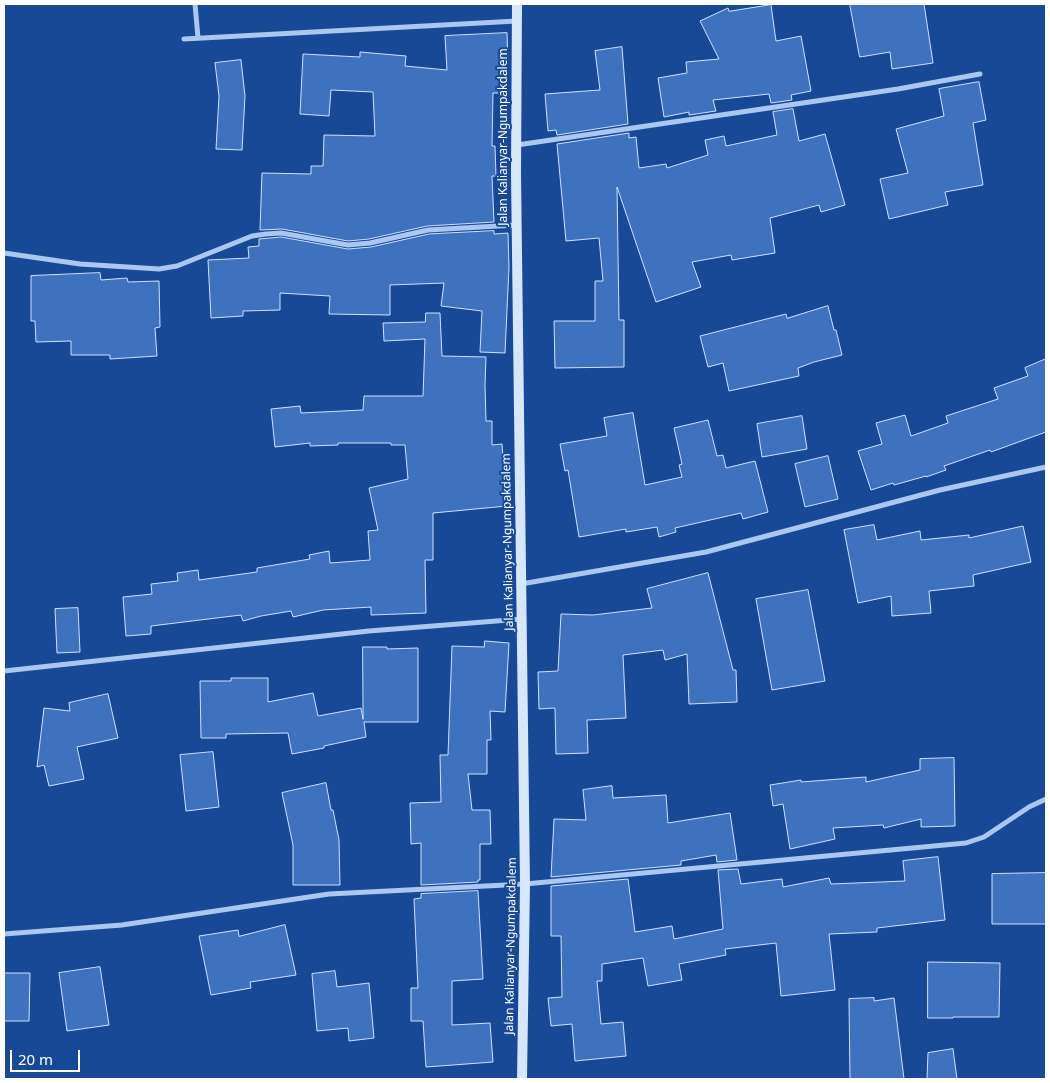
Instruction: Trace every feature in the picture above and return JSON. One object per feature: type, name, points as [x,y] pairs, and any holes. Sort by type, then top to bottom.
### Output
[{"type":"street","points":[[195,4],[198,38]]},
{"type":"street","name":"Jalan Kalianyar-Ngumpakdalem","points":[[517,4],[516,145],[525,884],[522,1079]]},
{"type":"street","points":[[184,39],[516,22]]},
{"type":"street","points":[[516,145],[888,90],[980,74]]},
{"type":"street","points":[[4,253],[80,264],[159,269],[177,266],[252,236],[266,234],[281,233],[348,245],[370,243],[428,230],[517,225]]},
{"type":"street","points":[[521,584],[706,552],[940,490],[1046,467]]},
{"type":"street","points":[[4,672],[369,631],[522,619]]},
{"type":"street","points":[[4,934],[122,925],[329,894],[525,884],[966,843],[984,837],[1029,806],[1046,799]]},
{"type":"building","points":[[850,4],[924,4],[933,63],[892,69],[890,52],[860,57]]},
{"type":"building","points":[[771,5],[776,41],[801,36],[811,91],[791,95],[792,100],[771,103],[769,94],[713,100],[716,111],[689,115],[689,112],[664,117],[658,78],[687,73],[686,62],[719,59],[700,21],[728,8],[729,11]]},
{"type":"building","points":[[507,33],[508,60],[505,61],[505,93],[493,93],[492,146],[495,146],[496,176],[492,176],[494,222],[427,226],[369,239],[348,241],[282,229],[260,230],[262,173],[311,174],[311,166],[323,166],[324,135],[375,136],[373,92],[331,90],[329,116],[300,114],[303,54],[360,57],[360,52],[406,56],[405,66],[447,70],[445,36]]},
{"type":"building","points":[[622,47],[628,124],[557,135],[556,130],[548,131],[545,94],[600,90],[595,51]]},
{"type":"building","points":[[241,60],[245,96],[242,150],[216,149],[219,96],[215,63]]},
{"type":"building","points":[[979,82],[986,120],[973,123],[983,185],[945,192],[948,205],[889,219],[880,179],[908,173],[896,129],[944,116],[939,89]]},
{"type":"building","points":[[793,109],[799,141],[825,134],[845,205],[821,212],[819,205],[770,218],[775,253],[732,260],[731,255],[692,262],[701,287],[656,302],[617,187],[619,320],[624,320],[624,367],[555,368],[554,321],[595,321],[595,281],[603,281],[599,238],[566,241],[557,144],[629,133],[629,138],[636,137],[639,168],[666,164],[667,168],[708,155],[705,140],[724,136],[726,146],[777,135],[773,112]]},
{"type":"building","points":[[494,231],[494,234],[508,233],[509,267],[505,353],[480,352],[482,311],[441,306],[444,283],[390,285],[390,315],[329,314],[330,296],[280,293],[280,310],[243,311],[243,316],[211,318],[208,260],[249,258],[248,247],[259,246],[259,239],[281,237],[348,249],[371,247],[429,234]]},
{"type":"building","points":[[100,273],[101,280],[127,278],[128,282],[159,281],[160,327],[155,328],[157,356],[110,359],[110,355],[71,355],[71,341],[36,342],[35,321],[31,321],[31,276]]},
{"type":"building","points":[[828,306],[842,355],[798,368],[799,376],[729,391],[723,363],[708,367],[700,336],[786,314],[787,318]]},
{"type":"building","points":[[426,313],[440,313],[442,356],[486,357],[486,421],[492,421],[492,445],[502,444],[507,506],[433,513],[433,560],[425,560],[426,613],[371,615],[371,607],[323,610],[293,617],[291,611],[243,621],[241,615],[151,626],[151,634],[126,636],[123,597],[152,594],[151,584],[178,581],[177,573],[198,570],[199,580],[257,572],[257,568],[310,559],[309,555],[329,551],[330,563],[370,560],[368,531],[378,530],[369,488],[408,479],[405,445],[391,445],[391,443],[338,443],[338,445],[310,446],[310,443],[275,447],[271,409],[300,406],[301,413],[363,410],[364,396],[423,396],[425,339],[384,341],[383,323],[425,322]]},
{"type":"building","points":[[1046,359],[1046,432],[991,452],[990,450],[944,466],[946,470],[926,477],[894,485],[893,483],[871,490],[858,451],[882,444],[876,423],[905,415],[911,436],[948,423],[946,416],[998,399],[994,388],[1028,376],[1025,368]]},
{"type":"building","points":[[633,413],[645,485],[682,477],[679,465],[682,464],[674,428],[708,420],[717,456],[723,455],[726,468],[755,461],[768,512],[743,519],[741,513],[675,528],[676,532],[659,537],[657,527],[626,532],[626,529],[579,537],[568,470],[565,471],[560,444],[607,436],[604,418]]},
{"type":"building","points":[[802,416],[807,449],[762,457],[757,424]]},
{"type":"building","points":[[828,456],[838,499],[805,507],[795,464]]},
{"type":"building","points":[[874,525],[877,540],[920,531],[921,540],[969,535],[969,538],[1023,526],[1031,562],[973,575],[974,586],[929,591],[931,613],[892,616],[891,596],[858,603],[844,530]]},
{"type":"building","points":[[708,573],[733,670],[736,670],[737,702],[689,704],[687,654],[665,660],[663,650],[623,655],[626,718],[587,720],[588,753],[556,754],[555,708],[539,709],[538,672],[558,671],[561,614],[593,615],[652,608],[647,589]]},
{"type":"building","points":[[808,590],[825,681],[772,690],[756,599]]},
{"type":"building","points":[[78,608],[80,652],[57,653],[55,609]]},
{"type":"building","points":[[485,641],[509,643],[505,712],[490,711],[491,740],[487,740],[487,774],[468,774],[472,810],[490,810],[491,844],[480,844],[480,880],[478,882],[421,885],[421,843],[411,844],[410,803],[441,802],[440,755],[448,755],[452,646],[484,647]]},
{"type":"building","points":[[363,647],[387,647],[387,649],[418,648],[418,722],[364,722],[366,737],[292,754],[288,733],[226,734],[226,738],[201,738],[200,681],[231,681],[231,678],[268,678],[268,702],[313,693],[318,716],[361,708],[363,719]]},
{"type":"building","points":[[108,694],[118,738],[77,747],[84,779],[49,786],[44,765],[37,767],[44,708],[70,711],[69,703]]},
{"type":"building","points":[[213,752],[219,807],[186,811],[180,755]]},
{"type":"building","points":[[954,758],[955,826],[921,827],[921,819],[884,828],[883,825],[833,828],[835,839],[790,849],[783,804],[773,806],[770,785],[801,780],[801,782],[866,777],[866,782],[920,770],[920,759]]},
{"type":"building","points":[[326,783],[339,840],[340,885],[293,885],[293,845],[282,793]]},
{"type":"building","points":[[612,786],[613,798],[666,795],[668,823],[730,813],[737,860],[717,862],[716,855],[681,861],[681,865],[551,877],[554,819],[586,820],[583,790]]},
{"type":"building","points":[[938,857],[945,920],[877,928],[877,932],[829,934],[835,990],[781,996],[776,943],[725,949],[726,955],[679,964],[682,980],[648,986],[643,958],[602,964],[602,981],[597,981],[601,1024],[623,1022],[626,1056],[575,1061],[572,1024],[551,1026],[548,998],[562,997],[561,936],[551,936],[551,886],[628,879],[635,932],[672,926],[674,939],[723,929],[718,870],[738,869],[741,884],[782,879],[783,887],[829,878],[831,884],[905,881],[903,861]]},
{"type":"building","points":[[1046,873],[1046,924],[992,924],[992,874]]},
{"type":"building","points":[[478,891],[483,979],[452,981],[452,1025],[490,1023],[493,1062],[426,1067],[423,1021],[411,1021],[411,988],[418,988],[414,899],[421,898],[421,894]]},
{"type":"building","points":[[285,925],[296,975],[250,982],[251,988],[211,995],[199,936],[238,930],[239,936]]},
{"type":"building","points":[[928,962],[1000,963],[999,1017],[928,1018]]},
{"type":"building","points":[[100,967],[109,1025],[67,1031],[59,973]]},
{"type":"building","points":[[335,971],[337,987],[369,983],[374,1038],[349,1041],[348,1028],[317,1031],[312,974]]},
{"type":"building","points":[[4,973],[30,973],[29,1021],[4,1021]]},
{"type":"building","points":[[874,998],[874,1001],[894,998],[904,1079],[850,1079],[849,999]]},
{"type":"building","points":[[953,1049],[957,1079],[927,1079],[928,1053]]}]
